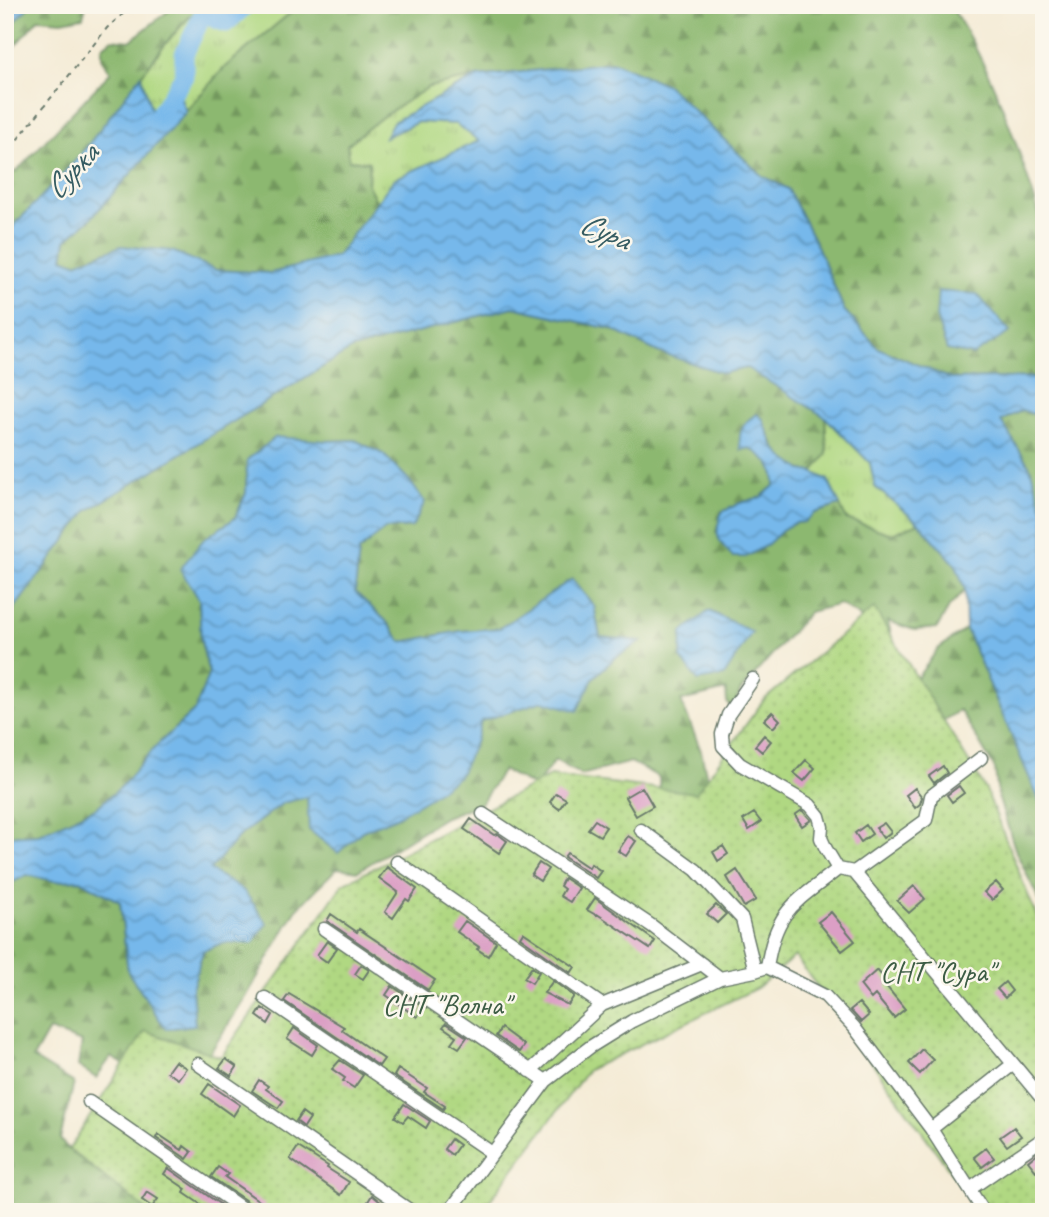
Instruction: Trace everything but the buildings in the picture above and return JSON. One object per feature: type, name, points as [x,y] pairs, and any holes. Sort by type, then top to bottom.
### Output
[{"type":"street","points":[[753,679],[728,715],[722,734],[723,746],[740,764],[810,805],[819,816],[825,849],[838,869],[854,872],[1044,1101]]},
{"type":"street","points":[[854,872],[926,820],[931,796],[981,758]]},
{"type":"street","points":[[483,814],[652,926],[720,978]]},
{"type":"street","points":[[641,830],[696,870],[742,919],[761,969]]},
{"type":"street","points":[[397,862],[602,1005]]},
{"type":"street","points":[[761,969],[776,928],[789,907],[838,869]]},
{"type":"street","points":[[324,929],[546,1081]]},
{"type":"street","points":[[530,1071],[602,1005],[702,964]]},
{"type":"street","points":[[449,1212],[546,1081],[590,1047],[632,1021],[720,978],[761,969],[825,996],[854,1027],[931,1129],[984,1212]]},
{"type":"street","points":[[265,998],[492,1153]]},
{"type":"street","points":[[198,1064],[412,1212]]},
{"type":"street","points":[[931,1129],[1012,1065]]},
{"type":"street","points":[[89,1102],[247,1212]]},
{"type":"street","points":[[970,1189],[1044,1138]]},
{"type":"path","points":[[5,155],[107,28],[133,5]]},
{"type":"green space","points":[[30,5],[86,5],[83,17],[62,21],[38,19],[5,57],[5,33]]},
{"type":"green space","points":[[176,5],[214,5],[191,15],[166,43],[79,157],[5,235],[5,176],[17,171],[111,72],[102,60],[102,47],[112,39],[130,41]]},
{"type":"green space","points":[[214,5],[300,5],[225,67],[186,112],[179,94],[151,110],[141,75],[191,15]]},
{"type":"green space","points":[[300,5],[950,5],[991,81],[1044,222],[1044,377],[951,379],[878,348],[844,310],[818,248],[788,189],[762,176],[667,85],[614,62],[476,77],[429,87],[382,117],[347,145],[349,160],[369,162],[368,185],[377,203],[338,256],[271,273],[216,270],[172,251],[121,246],[76,263],[63,258],[66,240],[91,218],[225,67]],"holes":[[[936,317],[973,355],[947,350]]]},
{"type":"green space","points":[[476,77],[393,122],[386,137],[418,122],[456,124],[480,141],[394,179],[377,203],[368,185],[369,162],[348,160],[347,145],[382,117],[428,87]]},
{"type":"green space","points":[[513,307],[611,329],[658,352],[723,373],[747,367],[825,417],[827,454],[813,472],[793,466],[780,454],[763,419],[741,450],[750,448],[765,459],[773,472],[775,485],[761,497],[722,512],[716,532],[758,551],[786,527],[804,522],[815,513],[840,505],[846,519],[892,534],[919,523],[956,565],[965,590],[949,607],[937,628],[914,630],[888,621],[896,656],[870,658],[860,617],[840,604],[809,612],[741,690],[732,710],[727,702],[726,690],[681,701],[701,751],[718,827],[660,808],[659,777],[631,762],[581,775],[555,760],[535,787],[503,770],[481,803],[445,817],[358,871],[337,868],[296,910],[208,1056],[141,1074],[111,1057],[96,1078],[78,1066],[82,1042],[49,1030],[33,1058],[74,1083],[60,1139],[69,1150],[149,1212],[5,1212],[5,886],[27,875],[54,881],[80,880],[120,902],[128,972],[166,1029],[195,1025],[192,989],[203,951],[222,943],[253,943],[244,891],[209,870],[238,837],[283,803],[307,796],[338,852],[362,831],[396,817],[475,743],[481,721],[543,701],[577,710],[594,677],[615,658],[641,641],[600,637],[594,606],[572,579],[500,628],[461,631],[402,642],[385,620],[355,592],[359,551],[385,529],[412,527],[383,454],[355,440],[327,441],[247,460],[246,493],[235,518],[204,539],[199,598],[201,641],[209,674],[195,710],[157,745],[121,787],[96,808],[39,834],[5,836],[5,621],[87,511],[352,349]],"holes":[[[709,611],[751,632],[724,676]]]},
{"type":"green space","points":[[1022,410],[1044,418],[1044,512],[1030,467],[1001,421]]},
{"type":"green space","points":[[825,417],[870,463],[875,487],[919,523],[892,534],[846,519],[828,480],[813,472],[827,454]]},
{"type":"green space","name":"СНТ \"Волна\"","points":[[874,608],[986,790],[1044,935],[1044,1212],[980,1212],[795,956],[757,988],[588,1070],[481,1212],[149,1212],[69,1149],[145,1031],[221,1057],[343,884],[550,776],[696,793],[764,700]]},
{"type":"green space","points":[[966,629],[1044,812],[1044,910],[1016,852],[998,796],[995,769],[960,710],[941,722],[912,685],[938,649]]},
{"type":"water","points":[[5,5],[30,5],[5,33]]},
{"type":"water","name":"Сура","points":[[614,62],[667,85],[762,176],[788,189],[818,248],[844,310],[878,348],[951,379],[1044,377],[1044,418],[1022,410],[1001,421],[1030,467],[1044,512],[1044,812],[966,629],[965,590],[956,565],[919,523],[875,487],[870,463],[825,417],[747,368],[723,373],[658,352],[611,329],[513,307],[352,349],[87,511],[5,621],[5,235],[79,157],[141,75],[151,109],[179,93],[186,112],[91,218],[66,240],[63,258],[76,263],[121,246],[172,251],[216,270],[271,273],[337,256],[394,179],[479,141],[456,124],[418,122],[385,137],[393,122],[476,77]]},
{"type":"water","points":[[938,291],[977,294],[1010,332],[973,355],[947,350],[936,317]]},
{"type":"water","points":[[757,414],[763,419],[773,445],[783,457],[802,470],[828,480],[840,505],[815,513],[804,522],[786,527],[768,544],[746,557],[733,557],[718,537],[722,512],[761,497],[775,485],[773,472],[765,459],[750,448],[741,450],[742,429]]},
{"type":"water","points":[[276,437],[355,440],[383,454],[408,479],[425,502],[412,527],[385,529],[359,551],[355,592],[385,620],[402,642],[461,631],[500,628],[572,579],[594,606],[600,637],[642,641],[615,658],[594,677],[577,711],[543,701],[481,721],[475,743],[459,776],[396,817],[362,831],[338,853],[309,830],[307,797],[283,803],[238,837],[210,870],[244,891],[267,923],[253,943],[222,943],[203,951],[192,989],[195,1025],[166,1029],[128,972],[120,902],[80,880],[54,881],[27,875],[5,886],[5,836],[39,834],[96,808],[121,787],[157,745],[195,710],[209,673],[201,641],[199,599],[180,569],[204,539],[235,518],[246,493],[247,460]]},
{"type":"water","points":[[709,611],[752,632],[724,676],[698,681],[681,658],[682,632]]},
{"type":"waterway","name":"Сурка","points":[[155,121],[184,76],[184,54],[203,14],[226,23],[246,5]]},
{"type":"park label","name":"СНТ \"Сура\"","points":[[937,971]]}]
